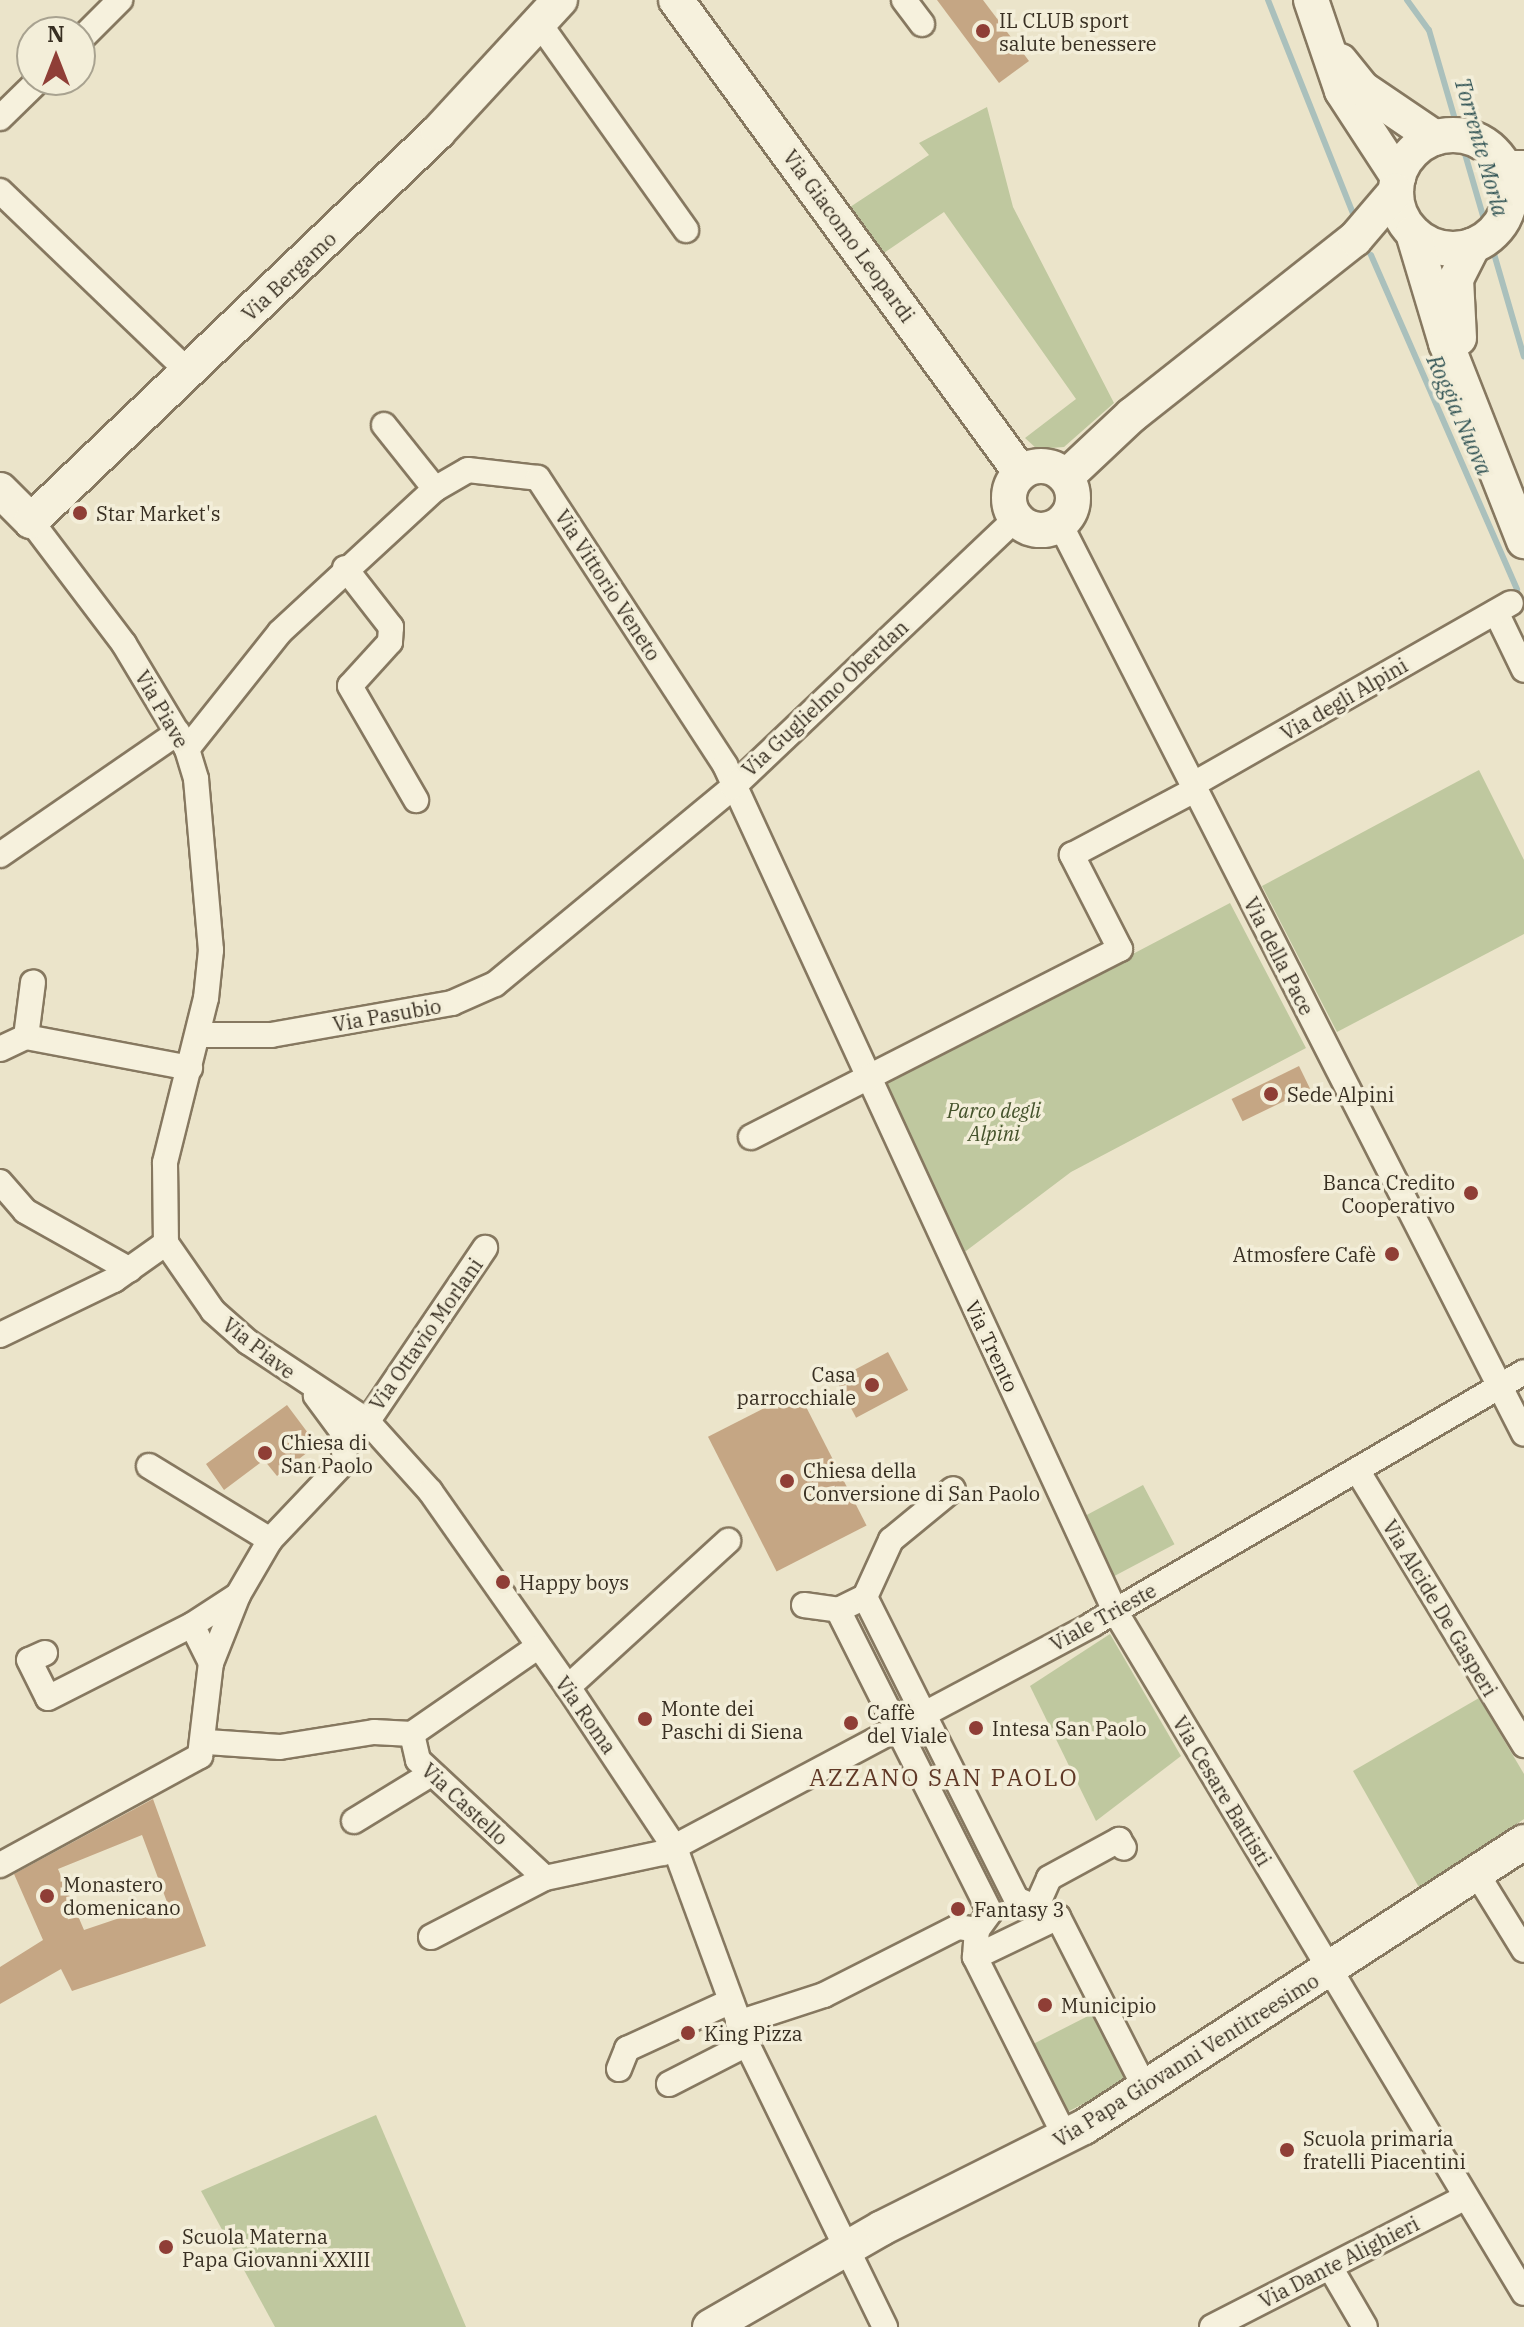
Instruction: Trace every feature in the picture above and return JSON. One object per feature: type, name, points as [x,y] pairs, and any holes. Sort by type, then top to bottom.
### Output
[{"type":"street","points":[[96,24],[120,0]]},
{"type":"street","name":"Via Giacomo Leopardi","points":[[676,0],[1021,473]]},
{"type":"street","points":[[904,0],[922,24]]},
{"type":"street","points":[[1311,0],[1342,91],[1402,205],[1471,414],[1524,541]]},
{"type":"street","name":"Via Bergamo","points":[[31,521],[429,142],[550,12],[686,230]]},
{"type":"street","points":[[1330,49],[1363,89],[1452,137],[1501,204]]},
{"type":"street","points":[[0,118],[23,96]]},
{"type":"street","points":[[1066,477],[1132,415],[1402,205],[1415,149],[1452,137]]},
{"type":"street","points":[[0,191],[188,371]]},
{"type":"street","points":[[1402,205],[1442,248],[1501,204]]},
{"type":"street","points":[[1471,414],[1455,311],[1456,279],[1501,204]]},
{"type":"street","points":[[384,425],[435,489]]},
{"type":"street","points":[[1044,466],[1066,477],[1073,502],[1060,524],[1034,529],[1016,518],[1010,492],[1021,473],[1044,466]]},
{"type":"street","name":"Via Vittorio Veneto","points":[[0,855],[183,741],[280,632],[345,568],[435,489],[468,470],[538,478],[733,787]]},
{"type":"street","name":"Via Piave","points":[[0,490],[64,556],[183,741],[211,950],[198,1035],[165,1163],[166,1243],[213,1311],[300,1379],[366,1420]]},
{"type":"street","name":"Via Guglielmo Oberdan","points":[[629,872],[733,787],[1016,518]]},
{"type":"street","name":"Via della Pace","points":[[1060,524],[1524,1434]]},
{"type":"street","points":[[345,568],[391,627],[390,642],[350,686],[416,800]]},
{"type":"street","name":"Via degli Alpini","points":[[1194,788],[1504,608],[1524,670]]},
{"type":"street","name":"Via Trento","points":[[733,787],[1115,1611]]},
{"type":"street","points":[[751,1137],[869,1081],[1120,949],[1072,855],[1194,788]]},
{"type":"street","name":"Via Pasubio","points":[[198,1035],[245,1039],[452,1003],[495,984],[629,872]]},
{"type":"street","points":[[26,1037],[33,982]]},
{"type":"street","points":[[0,1049],[26,1037],[190,1068]]},
{"type":"street","points":[[0,1182],[25,1211],[130,1270]]},
{"type":"street","points":[[0,1335],[130,1270],[166,1243]]},
{"type":"street","name":"Via Ottavio Morlani","points":[[211,1663],[238,1595],[270,1540],[345,1461],[366,1420],[485,1248]]},
{"type":"street","name":"Viale Trieste","points":[[675,1848],[1115,1611],[1524,1372]]},
{"type":"street","points":[[300,1379],[342,1431],[345,1461]]},
{"type":"street","name":"Via Roma","points":[[366,1420],[430,1491],[536,1648],[568,1687],[675,1848],[738,2023],[885,2327]]},
{"type":"street","points":[[149,1466],[270,1540]]},
{"type":"street","name":"Via Alcide De Gasperi","points":[[1357,1470],[1524,1745]]},
{"type":"street","points":[[804,1605],[838,1610],[865,1597],[891,1540],[953,1489]]},
{"type":"street","points":[[568,1687],[728,1541]]},
{"type":"street","points":[[45,1653],[29,1660],[48,1698],[108,1658],[192,1625],[238,1595]]},
{"type":"street","points":[[865,1597],[923,1715],[1146,2090]]},
{"type":"street","points":[[838,1610],[897,1729],[984,1921],[975,1957],[1066,2138]]},
{"type":"street","name":"Via Cesare Battisti","points":[[1115,1611],[1524,2293]]},
{"type":"street","points":[[0,1865],[200,1756],[207,1742],[211,1663],[192,1625]]},
{"type":"street","points":[[207,1742],[280,1747],[374,1732],[412,1734],[536,1648]]},
{"type":"street","name":"Via Castello","points":[[412,1734],[418,1760],[545,1878]]},
{"type":"street","points":[[354,1821],[431,1774]]},
{"type":"street","points":[[975,1957],[1037,1906],[1049,1878],[1119,1840],[1124,1848]]},
{"type":"street","name":"Via Papa Giovanni Ventitreesimo","points":[[710,2327],[847,2247],[1066,2138],[1146,2090],[1524,1842]]},
{"type":"street","points":[[431,1937],[545,1878],[675,1848]]},
{"type":"street","points":[[1477,1874],[1524,1950]]},
{"type":"street","points":[[619,2069],[627,2049],[738,2023],[824,1995],[958,1927],[1037,1906]]},
{"type":"street","points":[[669,2084],[738,2023]]},
{"type":"street","name":"Via Dante Alighieri","points":[[1212,2327],[1466,2197]]},
{"type":"street","points":[[1330,2267],[1365,2327]]},
{"type":"green space","points":[[987,107],[1013,207],[1114,403],[1064,447],[1037,449],[1025,438],[1076,399],[944,212],[878,257],[844,211],[929,155],[919,143]]},
{"type":"green space","points":[[1479,770],[1524,860],[1524,934],[1337,1032],[1262,886]]},
{"type":"green space","name":"Parco degli Alpini","points":[[1230,903],[1306,1048],[1071,1172],[962,1254],[883,1085]]},
{"type":"green space","points":[[1143,1485],[1174,1544],[1114,1576],[1083,1517]]},
{"type":"green space","points":[[1110,1634],[1181,1756],[1096,1821],[1030,1686]]},
{"type":"green space","points":[[1479,1698],[1524,1774],[1524,1819],[1420,1889],[1353,1771]]},
{"type":"green space","points":[[1094,2013],[1129,2081],[1064,2113],[1030,2046]]},
{"type":"green space","points":[[376,2115],[466,2327],[275,2327],[201,2191]]},
{"type":"building","name":"IL CLUB sport salute benessere","points":[[937,0],[983,0],[1029,61],[999,83]]},
{"type":"building","name":"Sede Alpini","points":[[1299,1066],[1310,1088],[1243,1121],[1232,1099]]},
{"type":"building","name":"Casa parrocchiale","points":[[888,1352],[908,1390],[856,1418],[836,1380]]},
{"type":"building","name":"Chiesa della Conversione di San Paolo","points":[[798,1391],[867,1526],[777,1571],[708,1437]]},
{"type":"building","name":"Chiesa di San Paolo","points":[[287,1405],[317,1445],[277,1476],[264,1460],[224,1490],[206,1464]]},
{"type":"building","name":"Monastero domenicano","points":[[153,1799],[206,1946],[72,1991],[61,1969],[0,2004],[0,1967],[43,1940],[14,1874]],"holes":[[[142,1835],[167,1902],[84,1930],[58,1869]]]},
{"type":"waterway","name":"Roggia Nuova","points":[[1268,0],[1353,214]]},
{"type":"waterway","name":"Torrente Morla","points":[[1407,0],[1429,30],[1524,356]]},
{"type":"waterway","name":"Roggia Nuova","points":[[1371,255],[1517,589]]},
{"type":"place","name":"IL CLUB sport salute benessere","points":[[983,31]]},
{"type":"place","name":"Star Market's","points":[[80,513]]},
{"type":"place","name":"Sede Alpini","points":[[1271,1094]]},
{"type":"place","name":"Banca Credito Cooperativo","points":[[1471,1193]]},
{"type":"place","name":"Atmosfere Cafè","points":[[1392,1254]]},
{"type":"place","name":"Casa parrocchiale","points":[[872,1385]]},
{"type":"place","name":"Chiesa di San Paolo","points":[[265,1453]]},
{"type":"place","name":"Chiesa della Conversione di San Paolo","points":[[787,1481]]},
{"type":"place","name":"Happy boys","points":[[503,1582]]},
{"type":"place","name":"Monte dei Paschi di Siena","points":[[645,1719]]},
{"type":"place","name":"Caffè del Viale","points":[[851,1723]]},
{"type":"place","name":"Intesa San Paolo","points":[[976,1728]]},
{"type":"place","name":"Monastero domenicano","points":[[47,1896]]},
{"type":"place","name":"Fantasy 3","points":[[958,1909]]},
{"type":"place","name":"Municipio","points":[[1045,2005]]},
{"type":"place","name":"King Pizza","points":[[688,2033]]},
{"type":"place","name":"Scuola primaria fratelli Piacentini","points":[[1287,2150]]},
{"type":"place","name":"Scuola Materna Papa Giovanni XXIII","points":[[166,2247]]},
{"type":"district","name":"AZZANO SAN PAOLO","points":[[944,1778]]}]
